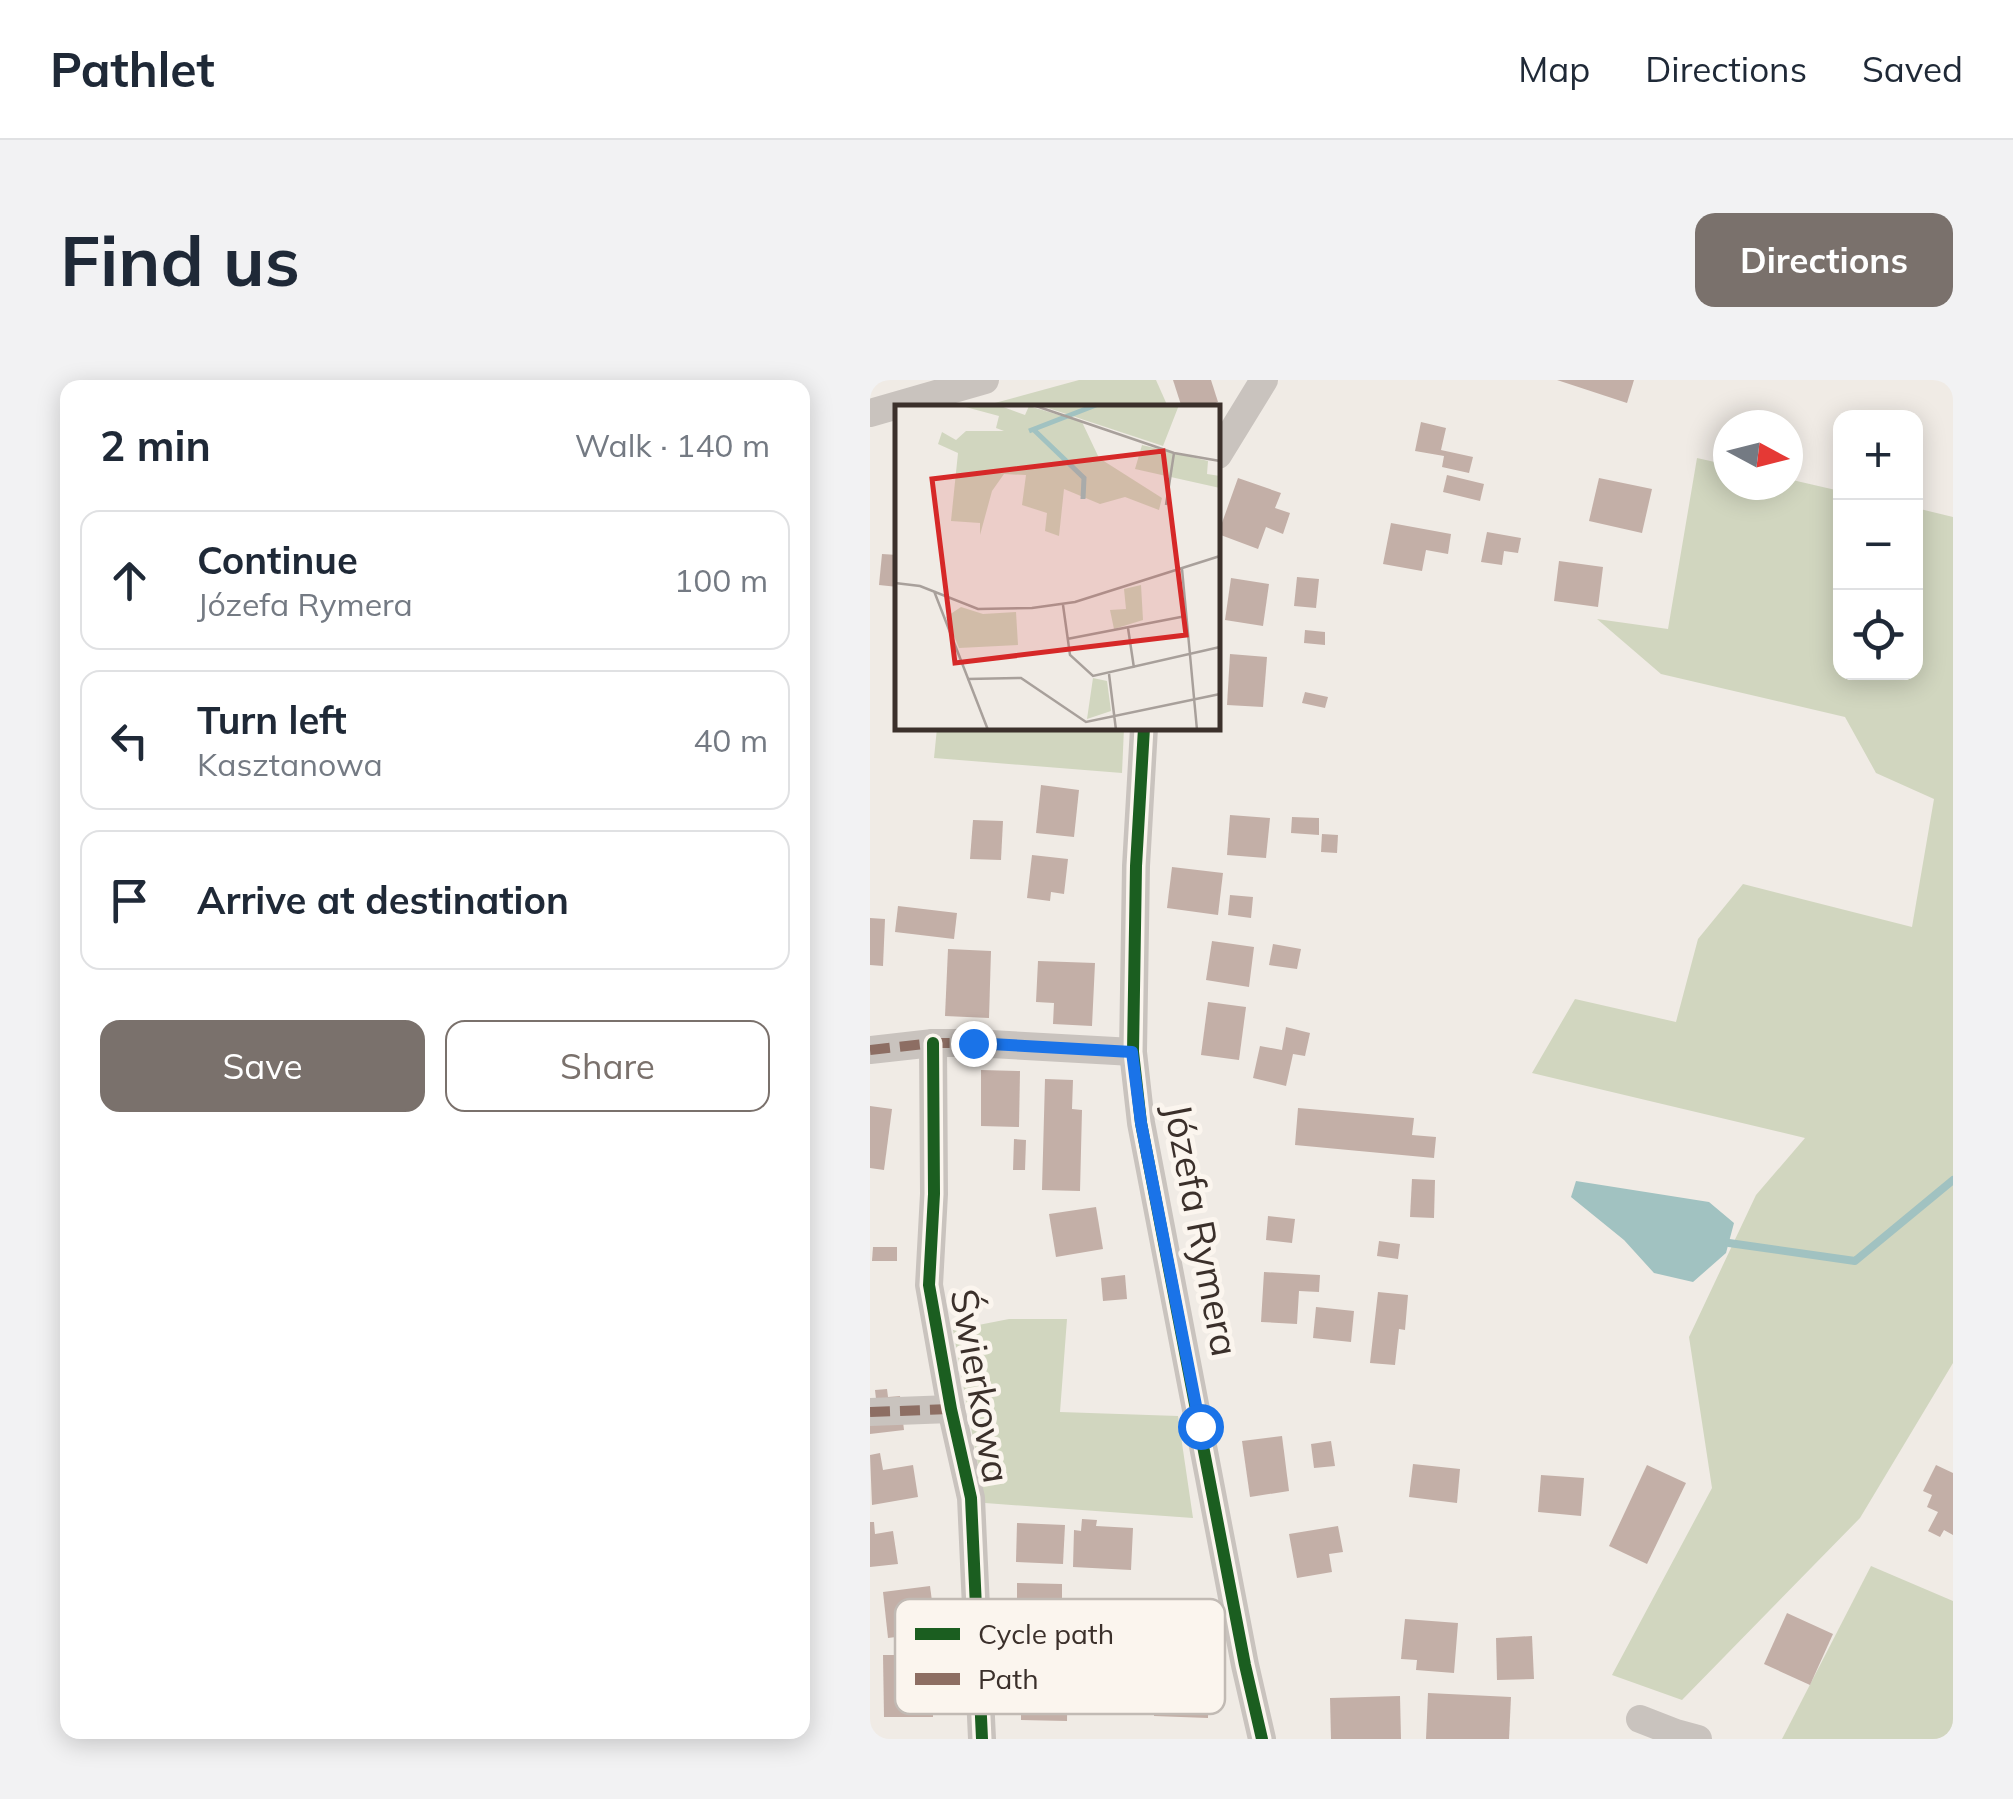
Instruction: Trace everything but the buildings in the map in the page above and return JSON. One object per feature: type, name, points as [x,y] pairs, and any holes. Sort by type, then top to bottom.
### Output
[{"type":"street","points":[[898,405],[985,380]]},
{"type":"street","points":[[1220,452],[1264,380]]},
{"type":"street","points":[[870,413],[895,406]]},
{"type":"street","name":"Józefa Rymera","points":[[1144,730],[1132,1052],[1141,1123],[1262,1739]]},
{"type":"street","points":[[870,1050],[933,1043],[1132,1052]]},
{"type":"street","name":"Świerkowa","points":[[933,1043],[934,1194],[929,1285],[970,1498],[975,1599]]},
{"type":"street","points":[[870,1412],[951,1410]]},
{"type":"street","name":"Świerkowa","points":[[981,1714],[982,1739]]},
{"type":"street","points":[[1640,1719],[1698,1739]]},
{"type":"green space","points":[[1079,380],[1156,380],[1167,405],[987,405]]},
{"type":"green space","points":[[1697,458],[1713,462],[1713,500],[1803,500],[1803,482],[1833,489],[1833,680],[1923,680],[1923,510],[1953,517],[1953,1363],[1860,1518],[1682,1700],[1612,1675],[1712,1488],[1689,1337],[1756,1195],[1805,1138],[1532,1073],[1575,999],[1676,1022],[1698,939],[1743,884],[1912,927],[1934,799],[1876,773],[1845,717],[1661,674],[1597,619],[1668,629]]},
{"type":"green space","points":[[937,730],[1124,730],[1122,773],[934,758]]},
{"type":"green space","points":[[1009,1319],[1067,1319],[1060,1412],[1178,1416],[1193,1518],[985,1503],[953,1330]]},
{"type":"green space","points":[[1871,1566],[1953,1601],[1953,1726],[1947,1739],[1782,1739]]},
{"type":"water","points":[[1576,1181],[1709,1202],[1734,1223],[1726,1253],[1693,1282],[1654,1273],[1624,1240],[1571,1197]]},
{"type":"waterway","points":[[1729,1243],[1855,1261],[1953,1180]]},
{"type":"marked path","points":[[870,1050],[973,1043],[1133,1052]]},
{"type":"marked path","points":[[870,1412],[951,1409]]},
{"type":"cycle path","points":[[1144,730],[1136,866],[1133,1052],[1141,1123],[1262,1739]]},
{"type":"cycle path","points":[[933,1043],[934,1194],[929,1285],[971,1498],[976,1599]]},
{"type":"cycle path","points":[[981,1714],[982,1739]]},
{"type":"route","points":[[973,1043],[1132,1052],[1141,1123],[1200,1426]]}]
